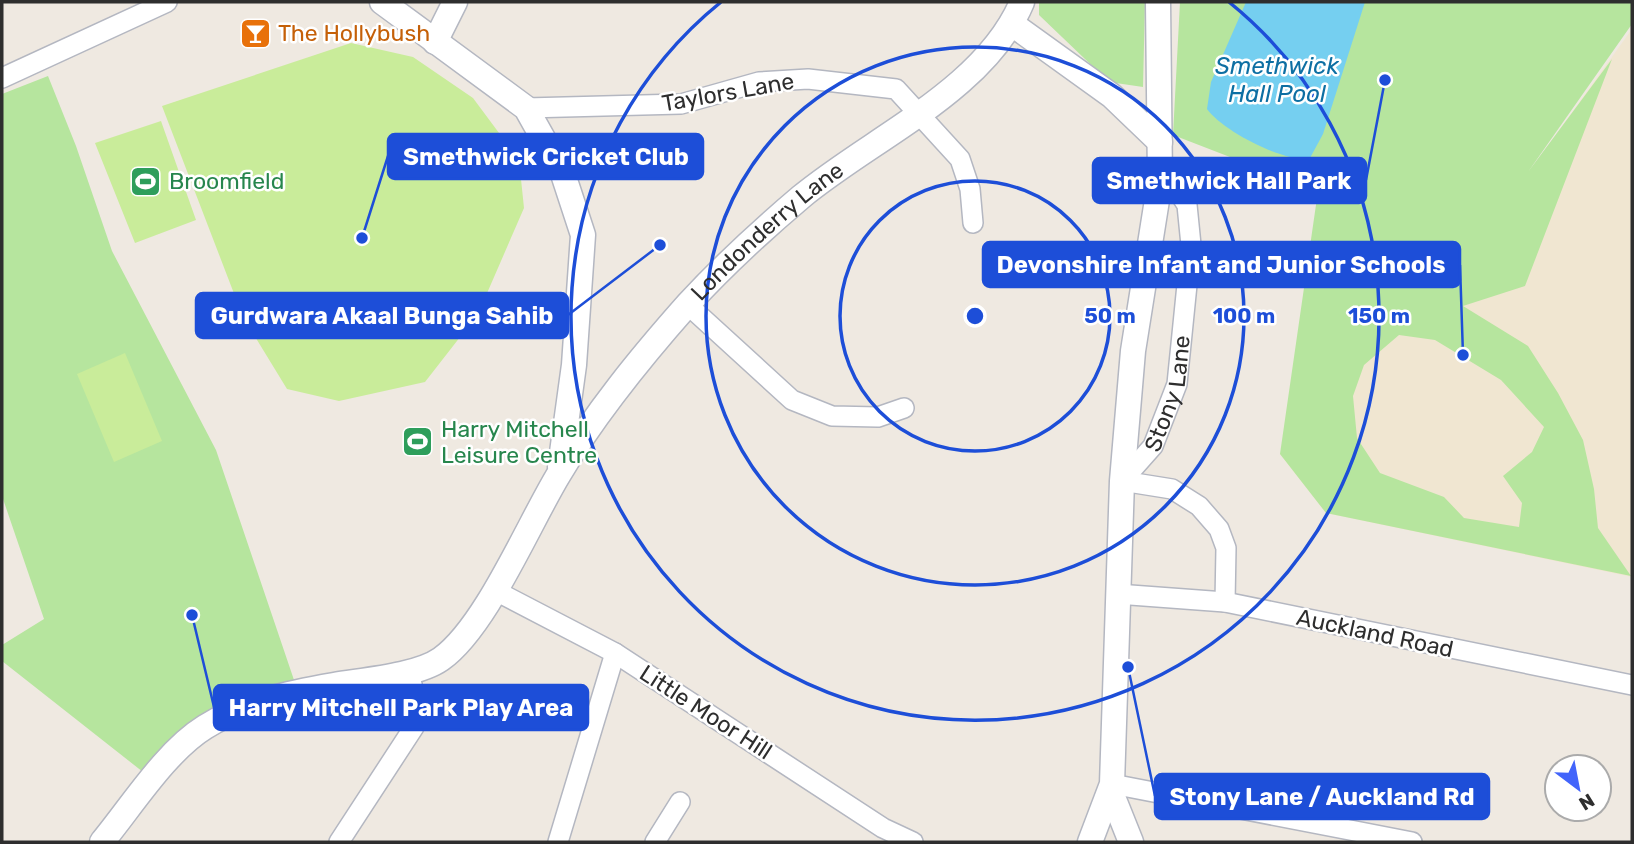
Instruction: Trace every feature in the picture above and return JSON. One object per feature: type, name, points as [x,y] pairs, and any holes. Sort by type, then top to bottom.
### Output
[{"type":"street","points":[[2,78],[166,2]]},
{"type":"street","points":[[102,842],[167,762],[202,728],[242,707],[281,694],[409,670],[439,660],[466,634],[495,590],[559,473],[574,365],[583,235],[564,174],[526,108],[382,2]]},
{"type":"street","points":[[435,41],[455,2]]},
{"type":"street","points":[[1158,2],[1160,142]]},
{"type":"street","name":"Londonderry Lane","points":[[559,473],[606,404],[688,305],[802,196],[920,112],[982,61],[1017,13],[1160,142]]},
{"type":"street","name":"Taylors Lane","points":[[526,108],[681,104],[760,82],[808,79],[896,89],[920,112],[960,159],[970,189],[973,223]]},
{"type":"street","points":[[1112,96],[1132,100],[1160,99]]},
{"type":"street","name":"Stony Lane","points":[[1090,842],[1111,788],[1122,481],[1133,351],[1160,181],[1160,142]]},
{"type":"street","name":"Stony Lane","points":[[1122,481],[1153,446],[1177,384],[1191,245],[1187,205],[1178,191],[1160,181]]},
{"type":"street","points":[[688,305],[792,400],[832,416],[878,417],[904,408]]},
{"type":"street","points":[[574,365],[580,384],[606,404]]},
{"type":"street","name":"Stony Lane","points":[[1122,481],[1172,489],[1199,506],[1219,529],[1226,548],[1224,602]]},
{"type":"street","name":"Little Moor Hill","points":[[495,590],[615,653],[883,828],[913,842]]},
{"type":"street","name":"Auckland Road","points":[[1116,594],[1224,602],[1632,685]]},
{"type":"street","points":[[558,842],[615,653]]},
{"type":"street","points":[[339,842],[414,727],[417,709],[409,670]]},
{"type":"street","points":[[1111,788],[1412,842]]},
{"type":"street","name":"Stony Lane","points":[[1111,788],[1130,842]]},
{"type":"street","points":[[655,842],[680,802]]},
{"type":"street","points":[[1096,842],[1113,837],[1130,842]]},
{"type":"shaded area","points":[[1632,29],[1632,577],[1326,513],[1280,454],[1481,239]]},
{"type":"green space","points":[[1039,2],[1145,2],[1143,87],[1109,82],[1039,15]]},
{"type":"green space","points":[[1180,2],[1632,2],[1632,24],[1528,172],[1612,59],[1525,286],[1463,306],[1528,346],[1558,393],[1583,440],[1594,489],[1598,528],[1631,576],[1326,513],[1280,454],[1318,191],[1173,135]],"holes":[[[1399,335],[1435,340],[1501,380],[1544,427],[1532,452],[1503,476],[1522,503],[1519,527],[1464,518],[1444,497],[1380,473],[1357,438],[1353,396],[1364,365]]]},
{"type":"green space","points":[[351,43],[413,57],[473,98],[519,160],[524,208],[478,314],[425,382],[339,401],[287,389],[243,317],[162,106]]},
{"type":"green space","points":[[48,76],[76,146],[112,251],[216,450],[294,680],[240,700],[143,772],[2,661],[2,645],[44,619],[2,496],[2,94]]},
{"type":"green space","name":"Broomfield","points":[[161,121],[196,220],[135,243],[95,143]]},
{"type":"green space","points":[[125,353],[162,441],[114,462],[77,374]]},
{"type":"water","name":"Smethwick Hall Pool","points":[[1246,2],[1365,2],[1323,134],[1310,158],[1285,156],[1255,144],[1226,127],[1207,109],[1211,82]]},
{"type":"place","name":"The Hollybush","points":[[255,33]]},
{"type":"place","name":"Smethwick Hall Park","points":[[1385,80]]},
{"type":"place","name":"Broomfield","points":[[146,181]]},
{"type":"place","name":"Smethwick Cricket Club","points":[[362,238]]},
{"type":"place","name":"Gurdwara Akaal Bunga Sahib","points":[[660,245]]},
{"type":"place","name":"Devonshire Infant and Junior Schools","points":[[1463,355]]},
{"type":"place","name":"Harry Mitchell Leisure Centre","points":[[418,442]]},
{"type":"place","name":"Harry Mitchell Park Play Area","points":[[192,615]]},
{"type":"place","name":"Stony Lane / Auckland Rd","points":[[1128,667]]}]
